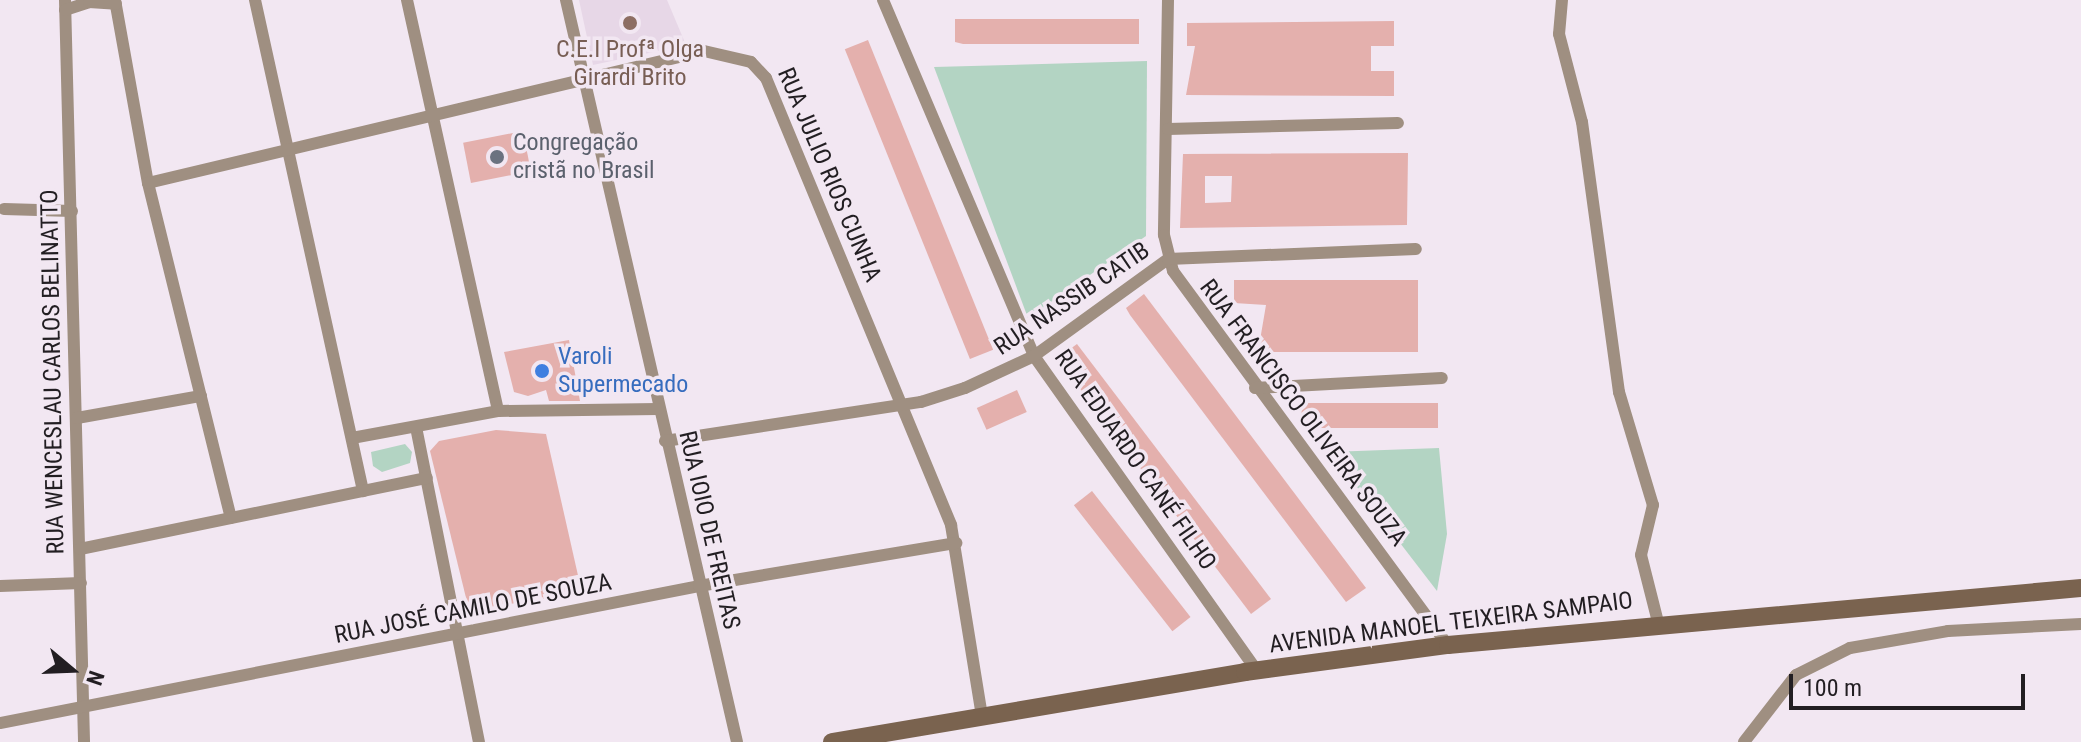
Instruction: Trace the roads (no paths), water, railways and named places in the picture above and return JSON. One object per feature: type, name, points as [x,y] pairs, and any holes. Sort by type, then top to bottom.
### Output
[{"type":"street","points":[[255,0],[363,491]]},
{"type":"street","points":[[407,0],[498,411]]},
{"type":"street","name":"RUA IOIO DE FREITAS","points":[[566,0],[582,84],[737,742]]},
{"type":"street","name":"RUA EDUARDO CANÉ FILHO","points":[[883,0],[1034,356],[1257,671]]},
{"type":"street","name":"RUA FRANCISCO OLIVEIRA SOUZA","points":[[1168,0],[1168,259],[1191,302],[1448,645]]},
{"type":"street","points":[[1562,0],[1559,34],[1582,122],[1619,392],[1653,505],[1641,555],[1658,622]]},
{"type":"street","points":[[65,5],[115,2],[148,183],[231,518]]},
{"type":"street","name":"RUA WENCESLAU CARLOS BELINATTO","points":[[65,5],[84,742]]},
{"type":"street","name":"RUA JULIO RIOS CUNHA","points":[[148,183],[582,84],[704,51],[742,56],[760,68],[956,543],[982,717]]},
{"type":"street","points":[[1168,129],[1398,123]]},
{"type":"street","points":[[4,209],[72,211]]},
{"type":"street","name":"RUA NASSIB CATIB","points":[[665,441],[901,405],[965,388],[1034,356],[1168,259],[1416,249]]},
{"type":"street","points":[[1255,388],[1442,378]]},
{"type":"street","points":[[77,418],[201,396]]},
{"type":"street","points":[[352,438],[498,411],[658,409]]},
{"type":"street","points":[[416,427],[479,742]]},
{"type":"street","points":[[80,549],[427,478]]},
{"type":"street","name":"RUA JOSÉ CAMILO DE SOUZA","points":[[0,723],[699,586],[956,543]]},
{"type":"street","points":[[0,586],[81,583]]},
{"type":"street","name":"AVENIDA MANOEL TEIXEIRA SAMPAIO","points":[[832,742],[1257,671],[1448,645],[1658,622],[2081,588]]},
{"type":"street","points":[[1744,742],[1796,675],[1850,648],[1948,631],[2081,624]]},
{"type":"place","name":"C.E.I Profª Olga Girardi Brito","points":[[630,23]]},
{"type":"place","name":"Congregação cristã no Brasil","points":[[497,157]]},
{"type":"place","name":"Varoli Supermecado","points":[[542,371]]}]
